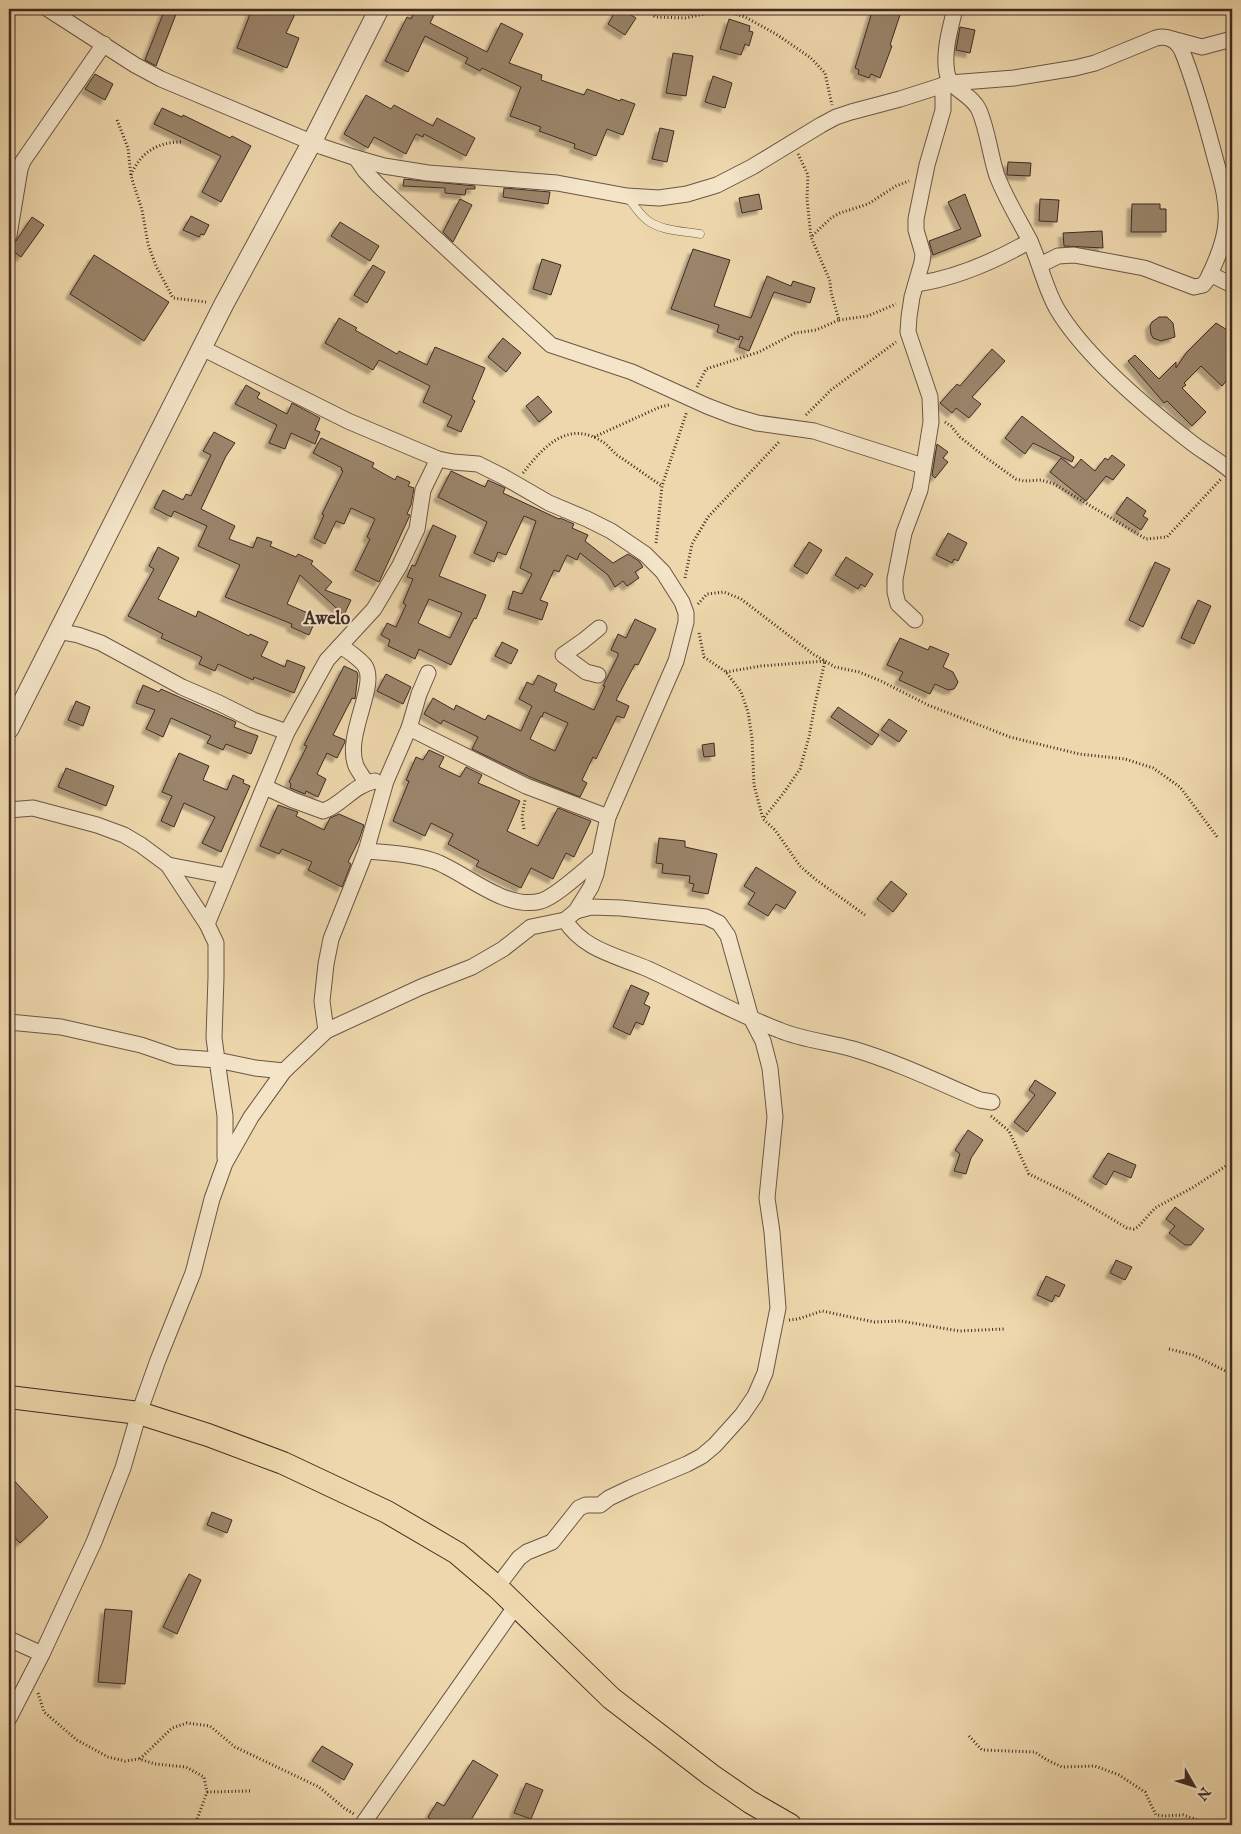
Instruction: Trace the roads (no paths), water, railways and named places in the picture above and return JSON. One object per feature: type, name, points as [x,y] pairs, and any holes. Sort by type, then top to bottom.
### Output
[{"type":"main road","points":[[9,1397],[139,1413],[252,1451],[333,1485],[387,1512],[458,1553],[497,1587],[515,1607],[611,1698],[711,1775],[750,1802],[790,1825]]},
{"type":"street","points":[[48,9],[161,80],[356,158],[384,166],[420,172],[557,183],[626,196],[674,196],[701,191],[734,177],[836,117],[947,84],[1014,78],[1075,68],[1095,63],[1160,37],[1172,38],[1202,47],[1232,39]]},
{"type":"street","points":[[9,729],[224,304],[312,142],[380,9]]},
{"type":"street","points":[[915,620],[901,608],[896,600],[895,579],[904,533],[920,490],[931,422],[930,397],[908,332],[914,291],[923,254],[916,230],[916,219],[925,173],[943,110],[947,84],[946,60],[955,9]]},
{"type":"street","points":[[1040,265],[1058,256],[1074,255],[1144,268],[1196,287],[1203,285],[1210,274],[1224,235],[1226,214],[1224,192],[1206,121],[1188,64],[1179,45],[1172,38]]},
{"type":"street","points":[[9,235],[20,169],[23,162],[104,44]]},
{"type":"street","points":[[947,84],[968,96],[979,111],[998,177],[1030,241],[1051,296],[1071,330],[1115,375],[1171,426],[1231,471]]},
{"type":"street","points":[[356,158],[378,186],[546,342],[573,354],[602,361],[632,372],[721,412],[746,420],[773,426],[793,427],[829,436],[923,466]]},
{"type":"street","points":[[914,291],[1010,252],[1030,241]]},
{"type":"street","points":[[1210,274],[1232,285]]},
{"type":"street","points":[[202,348],[348,421],[438,459],[478,464],[549,503],[611,531],[654,562],[687,607],[685,632],[676,661],[608,818],[596,874],[591,887],[570,915],[574,934],[590,945],[650,970],[752,1018],[798,1037],[853,1049],[884,1060],[980,1100],[991,1108]]},
{"type":"street","points":[[207,924],[287,732],[327,660],[374,609],[408,550],[417,529],[423,490],[438,459]]},
{"type":"street","points":[[598,675],[586,672],[562,655],[599,628]]},
{"type":"street","points":[[58,631],[78,635],[101,643],[182,687],[253,720],[287,732]]},
{"type":"street","points":[[340,646],[365,666],[368,690],[359,715],[354,743],[356,765],[366,782]]},
{"type":"street","points":[[326,1031],[322,1001],[328,949],[345,901],[366,851],[386,781],[409,728],[419,694],[428,673]]},
{"type":"street","points":[[409,728],[526,786],[608,818]]},
{"type":"street","points":[[265,787],[293,800],[323,810],[332,807],[366,782],[386,781]]},
{"type":"street","points":[[9,810],[33,808],[97,826],[124,835],[141,844],[168,865],[207,924],[216,943],[217,967],[214,1038],[225,1116],[224,1164]]},
{"type":"street","points":[[366,851],[413,855],[436,862],[496,894],[517,901],[531,902],[547,898],[599,858]]},
{"type":"street","points":[[168,865],[226,876]]},
{"type":"street","points":[[9,1718],[42,1654],[94,1542],[123,1468],[139,1413],[158,1360],[193,1273],[212,1199],[224,1164],[251,1117],[284,1071],[326,1031],[421,987],[472,967],[498,952],[531,927],[591,907],[621,908],[706,918],[716,921],[723,927],[728,936],[752,1018],[768,1059],[775,1117],[767,1198],[778,1300],[776,1320],[764,1373],[755,1396],[742,1415],[715,1445],[702,1456],[609,1498],[600,1505],[579,1508],[552,1542],[527,1552],[519,1558],[497,1587]]},
{"type":"street","points":[[9,1022],[61,1027],[141,1045],[176,1057],[217,1060],[255,1068],[284,1071]]},
{"type":"street","points":[[367,1823],[515,1607]]},
{"type":"street","points":[[9,1638],[42,1654]]},
{"type":"lane","points":[[626,196],[642,216],[652,224],[700,234]]},
{"type":"district","name":"Awelo","points":[[327,618]]}]
